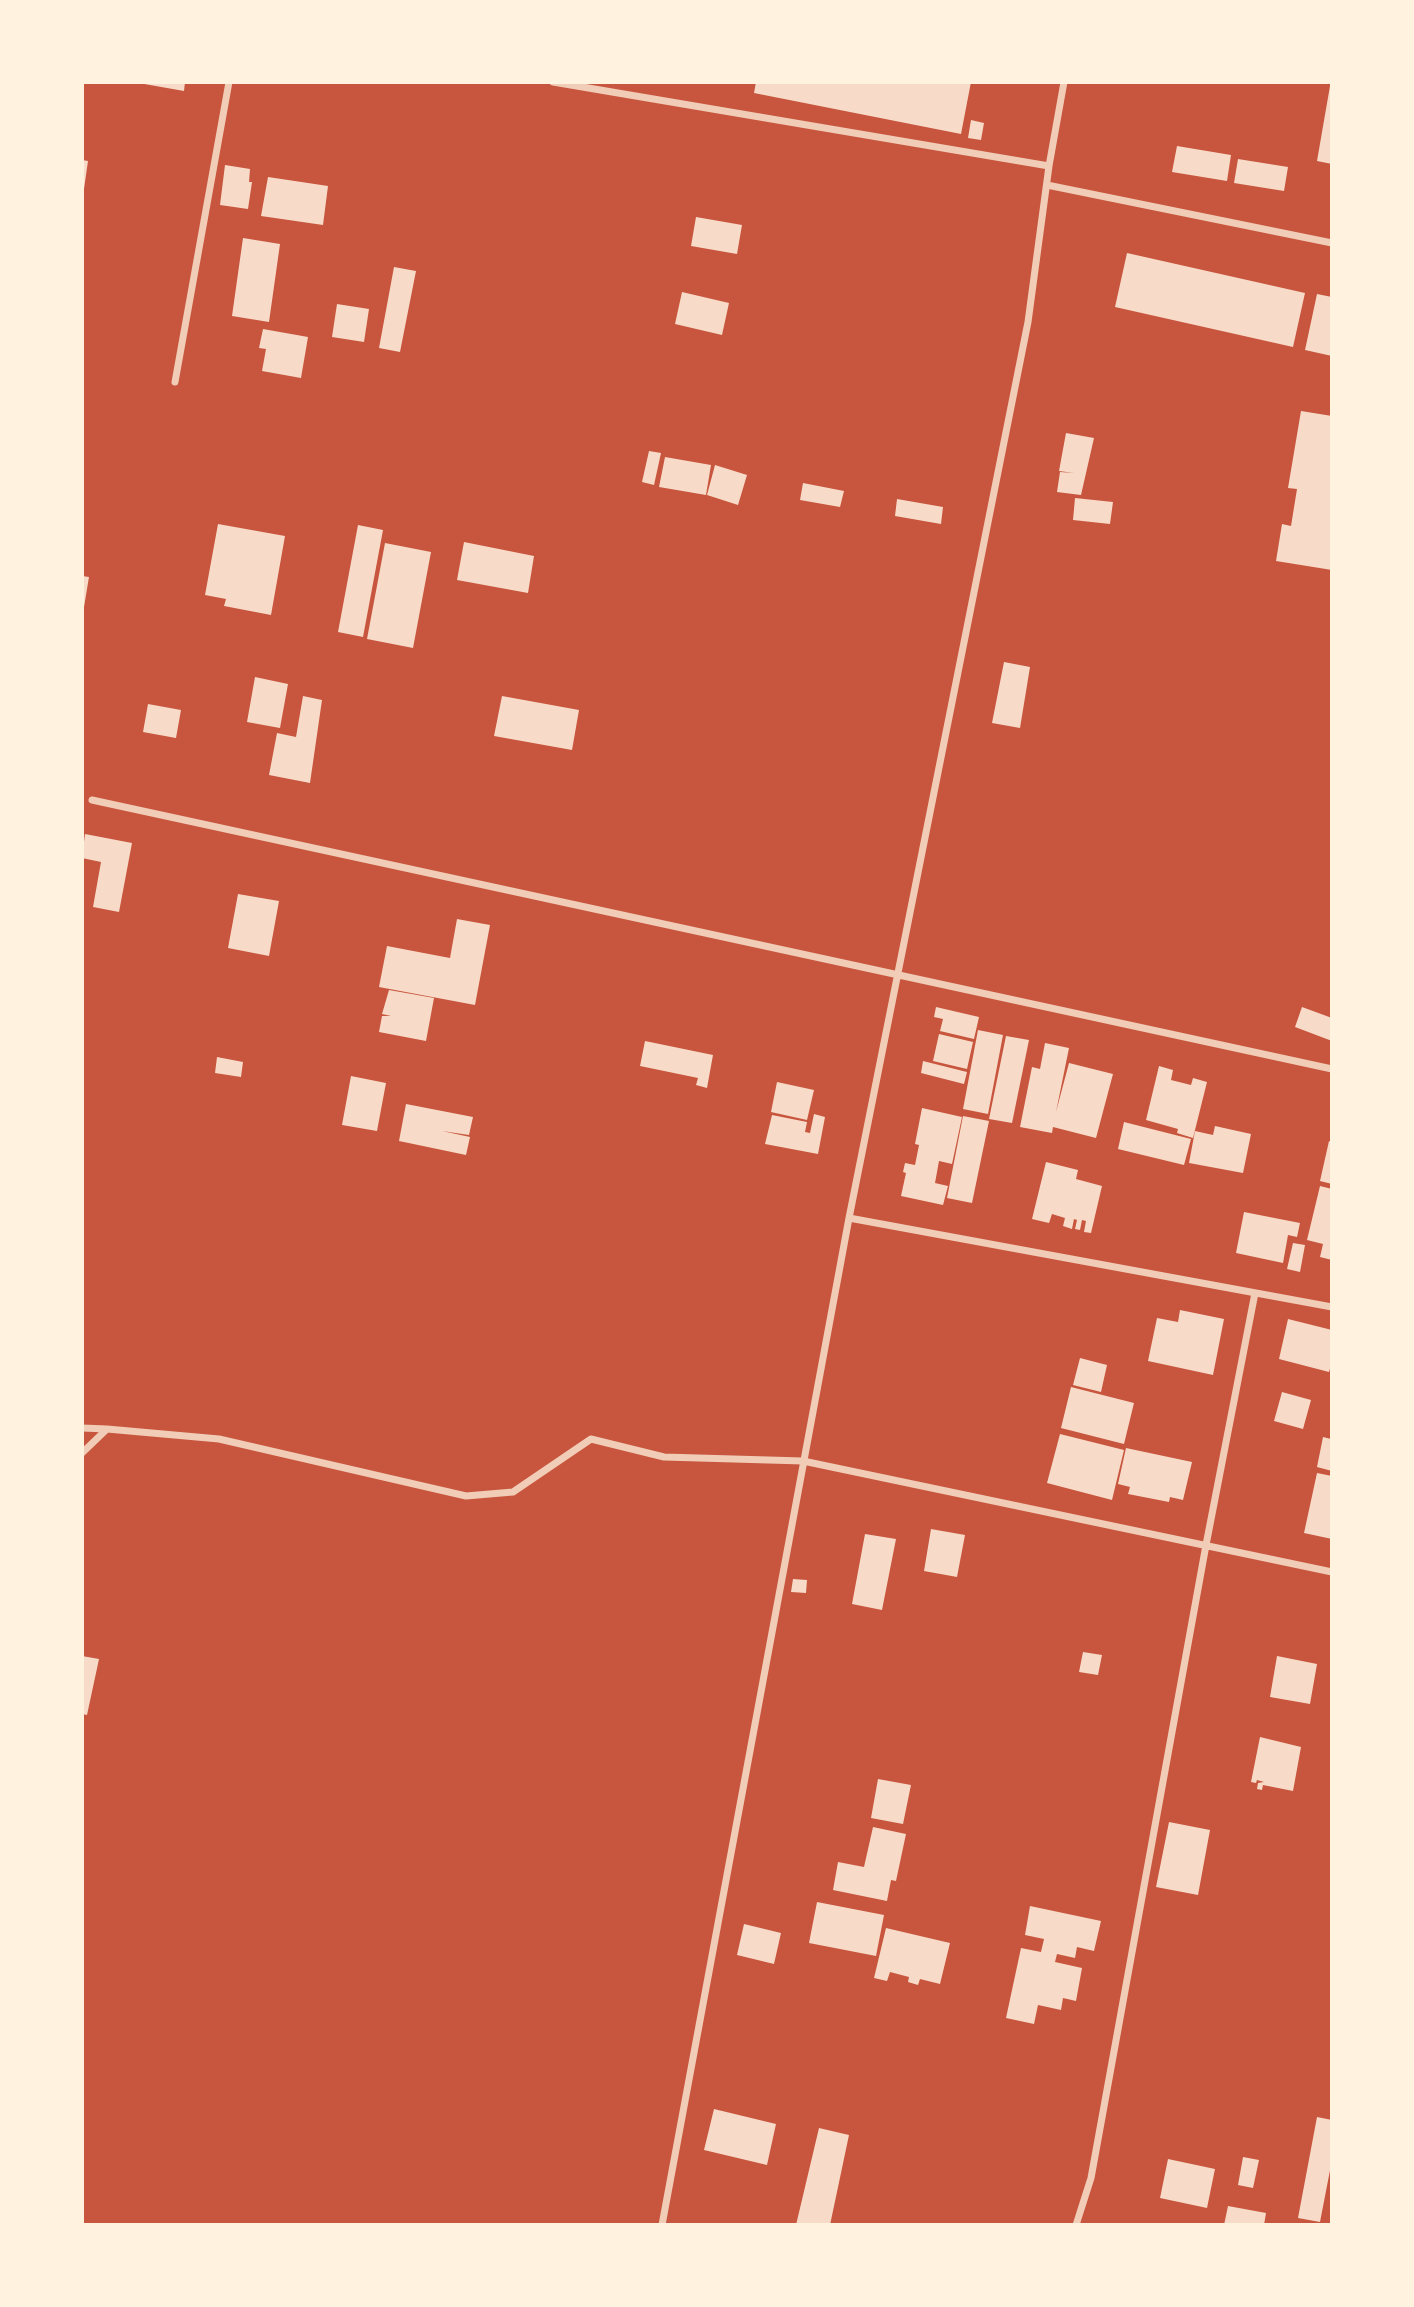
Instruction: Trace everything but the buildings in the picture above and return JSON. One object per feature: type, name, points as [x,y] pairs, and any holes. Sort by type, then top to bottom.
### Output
[{"type":"street","points":[[175,382],[229,82]]},
{"type":"street","points":[[553,82],[1049,166]]},
{"type":"street","points":[[662,2225],[849,1218],[1028,322],[1049,166],[1064,82]]},
{"type":"street","points":[[1047,185],[1332,243]]},
{"type":"street","points":[[92,800],[1332,1069]]},
{"type":"street","points":[[849,1218],[1332,1307]]},
{"type":"street","points":[[1076,2225],[1091,2178],[1206,1545],[1255,1293]]},
{"type":"street","points":[[82,1427],[219,1438],[466,1496],[513,1492],[591,1439],[664,1457],[803,1461],[1332,1572]]},
{"type":"street","points":[[82,1452],[107,1429]]}]
